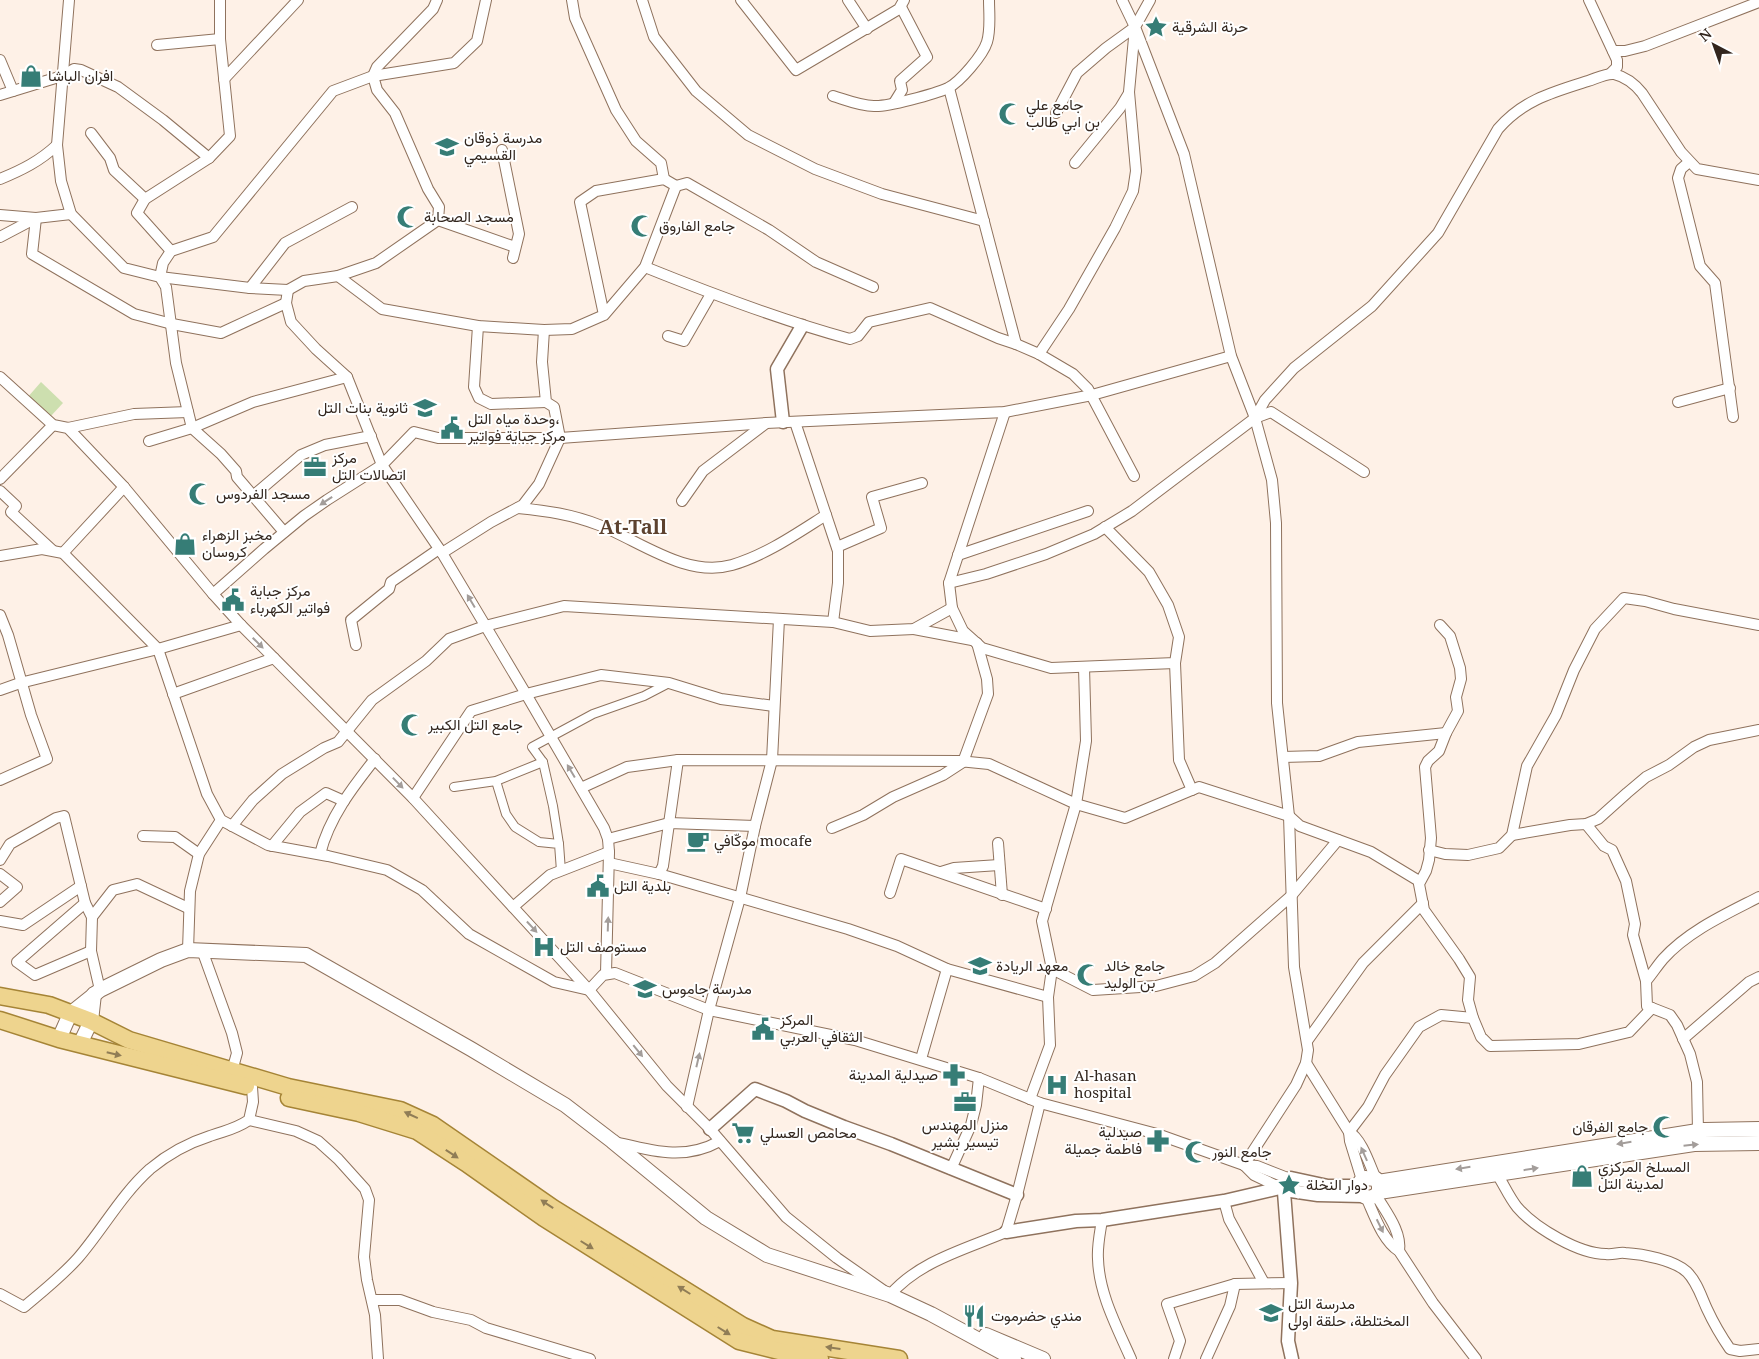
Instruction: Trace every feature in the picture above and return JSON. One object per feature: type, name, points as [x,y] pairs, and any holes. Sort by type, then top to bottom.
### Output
[{"type":"main road","points":[[60,1040],[70,1014],[97,992],[160,960],[188,950],[306,955],[565,1105],[706,1218],[767,1255],[890,1295],[931,1314],[1014,1359]]},
{"type":"main road","points":[[80,1044],[91,1021],[97,992]]},
{"type":"main road","points":[[0,996],[49,1005],[91,1021],[129,1040],[288,1087],[400,1110],[433,1125],[562,1213],[743,1326],[772,1339],[899,1359]]},
{"type":"main road","points":[[0,1020],[60,1040],[319,1105],[359,1113],[416,1131],[466,1163],[544,1218],[739,1341],[820,1359]]},
{"type":"main road","points":[[1370,1188],[1698,1131],[1759,1129]]},
{"type":"main road","points":[[1370,1188],[1497,1174],[1694,1144],[1759,1143]]},
{"type":"main road","points":[[931,1314],[956,1322],[1043,1359]]},
{"type":"street","points":[[69,0],[57,145],[61,181],[71,214],[124,268],[160,277],[250,288],[288,290],[304,281],[338,276],[376,262],[438,220]]},
{"type":"street","points":[[171,251],[137,213],[144,199],[209,158],[230,136],[220,40],[220,0]]},
{"type":"street","points":[[224,79],[298,0]]},
{"type":"street","points":[[437,0],[433,9],[376,67],[373,76],[377,90],[395,114],[428,189],[439,207],[438,220]]},
{"type":"street","points":[[284,532],[221,454],[192,428],[176,363],[166,288],[160,277],[163,263],[171,251],[213,237],[333,91],[373,76],[454,63],[477,42],[486,0]]},
{"type":"street","points":[[572,0],[575,18],[616,110],[636,141],[660,163],[664,179]]},
{"type":"street","points":[[642,0],[654,37],[696,91],[748,135],[815,169],[882,194],[984,221]]},
{"type":"street","points":[[741,0],[796,70],[899,9],[902,3]]},
{"type":"street","points":[[848,0],[866,29]]},
{"type":"street","points":[[833,96],[859,104],[875,106],[894,103],[949,88],[982,54],[988,40],[989,0]]},
{"type":"street","points":[[1122,0],[1135,27],[1184,154],[1231,356],[1255,418],[1272,480],[1276,523],[1277,703],[1288,816],[1294,967],[1308,1041],[1306,1063],[1296,1084],[1244,1165]]},
{"type":"street","points":[[1039,354],[1068,309],[1115,228],[1133,191],[1136,170],[1129,92],[1135,27],[1150,0]]},
{"type":"street","points":[[1255,418],[1265,400],[1294,368],[1372,306],[1438,233],[1498,130],[1507,118],[1530,102],[1546,94],[1612,73],[1617,67],[1617,60],[1589,0]]},
{"type":"street","points":[[1613,51],[1626,51],[1645,46],[1759,2]]},
{"type":"street","points":[[894,103],[902,90],[900,81],[927,58],[902,3]]},
{"type":"street","points":[[1056,113],[1078,73],[1106,48],[1135,27]]},
{"type":"street","points":[[157,44],[220,40]]},
{"type":"street","points":[[0,60],[13,91]]},
{"type":"street","points":[[0,95],[62,76],[74,69],[81,70],[118,87],[163,120],[209,158]]},
{"type":"street","points":[[1612,73],[1627,78],[1635,84],[1681,152],[1698,169],[1759,180]]},
{"type":"street","points":[[949,88],[1016,344]]},
{"type":"street","points":[[1075,163],[1120,108],[1129,92]]},
{"type":"street","points":[[91,133],[110,158],[114,170],[144,199]]},
{"type":"street","points":[[0,178],[28,167],[46,156],[57,145]]},
{"type":"street","points":[[502,150],[519,234],[513,258]]},
{"type":"street","points":[[1689,162],[1681,169],[1678,178],[1700,266],[1715,283],[1734,416]]},
{"type":"street","points":[[604,315],[580,202],[596,191],[664,179],[676,186],[687,183],[769,230],[816,262],[873,287]]},
{"type":"street","points":[[338,276],[382,309],[478,326],[544,330],[572,329],[604,315],[645,267],[676,186]]},
{"type":"street","points":[[250,288],[285,243],[352,206]]},
{"type":"street","points":[[0,216],[36,218],[71,214]]},
{"type":"street","points":[[0,237],[36,218]]},
{"type":"street","points":[[36,218],[32,254],[134,314],[172,324],[221,333],[286,303]]},
{"type":"street","points":[[438,220],[515,247]]},
{"type":"street","points":[[645,267],[711,294],[802,326],[850,339],[858,336],[869,322],[930,308],[1016,344],[1039,354],[1074,374],[1092,395],[1134,476]]},
{"type":"street","points":[[288,290],[286,303],[291,322],[316,349],[347,377],[382,465],[440,551],[599,818],[608,839],[609,852],[606,973],[589,990]]},
{"type":"street","points":[[668,336],[684,341],[711,294]]},
{"type":"street","points":[[356,645],[351,620],[390,590],[391,582],[440,551],[523,505],[539,484],[560,438],[554,407],[546,402],[491,404],[479,398],[474,387],[478,326]]},
{"type":"street","points":[[802,326],[777,369],[789,422],[826,515],[838,551],[838,583],[833,622]]},
{"type":"street","points":[[544,330],[542,362],[546,402]]},
{"type":"street","points":[[213,594],[284,532],[327,500],[382,465],[414,432],[438,438],[560,438],[766,423],[1004,412],[1092,395],[1231,356]]},
{"type":"street","points":[[0,377],[53,425],[68,428],[134,414],[188,412]]},
{"type":"street","points":[[149,441],[192,428],[253,402],[347,377]]},
{"type":"street","points":[[1678,402],[1730,388]]},
{"type":"street","points":[[1004,412],[949,584],[952,608],[963,631],[982,648],[1051,668],[1175,663]]},
{"type":"street","points":[[949,584],[1046,554],[1094,534],[1132,511],[1255,418],[1272,412],[1364,472]]},
{"type":"street","points":[[682,501],[703,471],[766,423]]},
{"type":"street","points":[[0,479],[53,425]]},
{"type":"street","points":[[68,428],[124,487],[241,625],[413,798],[514,907],[589,990],[657,1074],[720,1140],[747,1174],[786,1217],[836,1258],[890,1295],[923,1267],[1006,1232],[1076,1221],[1102,1220],[1224,1201],[1285,1185],[1370,1188]]},
{"type":"street","points":[[253,496],[301,455],[325,445],[371,436]]},
{"type":"street","points":[[837,547],[881,528],[872,497],[922,483]]},
{"type":"street","points":[[64,554],[124,487]]},
{"type":"street","points":[[0,491],[16,506],[11,512],[53,551]]},
{"type":"street","points":[[518,508],[561,512],[600,525],[649,551],[698,567],[730,565],[776,547],[826,515]]},
{"type":"street","points":[[958,555],[1088,511]]},
{"type":"street","points":[[1105,527],[1149,572],[1168,605],[1179,637],[1175,663],[1180,760],[1192,790]]},
{"type":"street","points":[[0,556],[42,549],[64,554],[158,649],[207,794],[220,820],[268,845],[320,854],[387,870],[422,890],[470,934],[554,982],[589,990]]},
{"type":"street","points":[[1429,850],[1445,854],[1468,855],[1499,848],[1512,835],[1527,766],[1556,715],[1574,670],[1595,629],[1624,598],[1645,600],[1674,609],[1759,625]]},
{"type":"street","points":[[232,826],[253,800],[282,774],[324,748],[338,742],[372,700],[426,661],[449,639],[485,626],[564,606],[833,622],[870,631],[914,629],[975,642]]},
{"type":"street","points":[[914,629],[952,608]]},
{"type":"street","points":[[0,615],[4,637],[47,759],[0,780]]},
{"type":"street","points":[[687,1107],[709,1010],[740,898],[754,826],[772,760],[779,619]]},
{"type":"street","points":[[0,690],[20,683],[158,649],[241,625]]},
{"type":"street","points":[[1419,881],[1425,876],[1431,838],[1425,767],[1428,761],[1439,751],[1446,732],[1458,711],[1456,697],[1461,679],[1460,668],[1450,636],[1440,625]]},
{"type":"street","points":[[832,828],[862,815],[893,797],[943,774],[963,762],[988,694],[987,679],[975,642]]},
{"type":"street","points":[[173,694],[274,658]]},
{"type":"street","points":[[1006,1232],[1017,1195],[1035,1101],[1050,1045],[1048,997],[1052,969],[1042,922],[1076,804],[1086,742],[1084,667]]},
{"type":"street","points":[[413,798],[471,711],[526,694],[601,675],[669,683],[721,699],[774,706]]},
{"type":"street","points":[[561,871],[553,806],[543,762],[532,747],[593,714],[644,696],[669,683]]},
{"type":"street","points":[[1512,835],[1586,824],[1598,819],[1646,777],[1669,765],[1694,747],[1709,740],[1759,730]]},
{"type":"street","points":[[1283,757],[1319,756],[1358,742],[1446,732]]},
{"type":"street","points":[[320,854],[324,836],[344,801],[375,759]]},
{"type":"street","points":[[581,788],[628,767],[678,760],[963,762],[989,764],[1076,804],[1125,818],[1199,786],[1288,816],[1300,826],[1370,852],[1419,881]]},
{"type":"street","points":[[659,874],[663,866],[678,760]]},
{"type":"street","points":[[454,786],[496,781],[543,762]]},
{"type":"street","points":[[496,781],[506,814],[515,827],[539,842],[558,844]]},
{"type":"street","points":[[272,846],[300,812],[326,794],[344,801]]},
{"type":"street","points":[[0,860],[10,844],[56,818],[64,816],[85,903],[92,917],[91,951],[97,992]]},
{"type":"street","points":[[188,950],[188,908],[199,854],[220,820]]},
{"type":"street","points":[[608,839],[669,823],[754,826]]},
{"type":"street","points":[[1586,824],[1604,846],[1612,850],[1626,881],[1635,924],[1633,935],[1646,981],[1645,994],[1647,1006],[1670,1015],[1677,1025],[1690,1054],[1697,1082],[1698,1131]]},
{"type":"street","points":[[143,836],[176,837],[199,854]]},
{"type":"street","points":[[1052,969],[1093,990],[1156,986],[1194,976],[1215,963],[1291,896],[1338,840]]},
{"type":"street","points":[[998,843],[1002,895]]},
{"type":"street","points":[[514,907],[550,876],[609,852]]},
{"type":"street","points":[[890,893],[901,859],[1046,909]]},
{"type":"street","points":[[609,863],[659,874],[872,936],[947,969],[1048,997]]},
{"type":"street","points":[[941,872],[954,868],[999,864]]},
{"type":"street","points":[[0,874],[17,887],[0,902]]},
{"type":"street","points":[[1419,881],[1424,910],[1470,977],[1468,1000],[1473,1018],[1481,1037],[1490,1046],[1579,1044],[1629,1032],[1652,1008]]},
{"type":"street","points":[[92,917],[112,890],[137,884],[188,908]]},
{"type":"street","points":[[0,921],[23,925],[81,886]]},
{"type":"street","points":[[1646,981],[1664,958],[1696,932],[1727,913],[1759,897]]},
{"type":"street","points":[[85,903],[17,962],[35,975],[91,951]]},
{"type":"street","points":[[1308,1041],[1363,963],[1422,903]]},
{"type":"street","points":[[202,950],[232,1033],[237,1053],[232,1071]]},
{"type":"street","points":[[921,1059],[947,969]]},
{"type":"street","points":[[606,973],[615,973],[709,1010],[855,1040],[921,1059],[979,1078],[1035,1101],[1157,1134],[1244,1165],[1257,1166],[1285,1185]]},
{"type":"street","points":[[1683,1039],[1750,982],[1759,977]]},
{"type":"street","points":[[1350,1132],[1368,1107],[1385,1075],[1419,1027],[1441,1015],[1473,1018]]},
{"type":"street","points":[[1306,1063],[1350,1132],[1360,1143],[1370,1188],[1385,1236],[1394,1248],[1399,1251],[1432,1303],[1476,1359]]},
{"type":"street","points":[[951,1169],[972,1125],[979,1078]]},
{"type":"street","points":[[249,1120],[253,1102],[252,1087]]},
{"type":"street","points":[[710,1129],[755,1088],[844,1127],[1017,1195]]},
{"type":"street","points":[[0,1294],[24,1307],[55,1282],[78,1257],[130,1189],[151,1168],[176,1150],[236,1128],[249,1120],[296,1131],[318,1141],[338,1159],[365,1190],[369,1200],[364,1257],[375,1315],[378,1359]]},
{"type":"street","points":[[612,1141],[660,1153],[684,1153],[708,1147],[720,1140]]},
{"type":"street","points":[[1497,1174],[1517,1206],[1536,1224],[1582,1251],[1649,1256],[1686,1272],[1696,1284],[1709,1313],[1730,1348],[1740,1351],[1759,1349]]},
{"type":"street","points":[[1285,1185],[1291,1284],[1288,1341],[1292,1359]]},
{"type":"street","points":[[1224,1201],[1229,1219],[1264,1284]]},
{"type":"street","points":[[1102,1220],[1098,1258],[1100,1276],[1106,1302],[1131,1359]]},
{"type":"street","points":[[1174,1359],[1180,1341],[1167,1304],[1236,1284],[1291,1284]]},
{"type":"street","points":[[1206,1359],[1230,1306],[1236,1284]]},
{"type":"street","points":[[372,1300],[400,1300],[433,1312],[471,1320],[486,1328],[590,1359]]},
{"type":"green space","points":[[41,382],[63,403],[50,417],[27,398]]},
{"type":"place","name":"حرنة الشرقية","points":[[1156,27]]},
{"type":"place","name":"افران الباشا","points":[[31,76]]},
{"type":"place","name":"جامع علي بن ابي طالب","points":[[1010,114]]},
{"type":"place","name":"مدرسة ذوقان القسيمي","points":[[447,147]]},
{"type":"place","name":"مسجد الصحابة","points":[[408,217]]},
{"type":"place","name":"جامع الفاروق","points":[[642,226]]},
{"type":"place","name":"ثانوية بنات التل","points":[[425,408]]},
{"type":"place","name":"وحدة مياه التل، مركز جباية فواتير","points":[[452,428]]},
{"type":"place","name":"مركز اتصالات التل","points":[[315,467]]},
{"type":"place","name":"مسجد الفردوس","points":[[200,494]]},
{"type":"place","name":"مخبز الزهراء كروسان","points":[[185,544]]},
{"type":"place","name":"مركز جباية فواتير الكهرباء","points":[[233,600]]},
{"type":"place","name":"جامع التل الكبير","points":[[412,725]]},
{"type":"place","name":"موكّافي mocafe","points":[[698,841]]},
{"type":"place","name":"بلدية التل","points":[[598,886]]},
{"type":"place","name":"مستوصف التل","points":[[544,947]]},
{"type":"place","name":"معهد الريادة","points":[[980,966]]},
{"type":"place","name":"جامع خالد بن الوليد","points":[[1088,975]]},
{"type":"place","name":"مدرسة جاموس","points":[[645,989]]},
{"type":"place","name":"المركز الثقافي العربي","points":[[763,1029]]},
{"type":"place","name":"صيدلية المدينة","points":[[954,1075]]},
{"type":"place","name":"Al-hasan hospital","points":[[1057,1085]]},
{"type":"place","name":"منزل المهندس تيسير بشير","points":[[965,1102]]},
{"type":"place","name":"جامع الفرقان","points":[[1664,1127]]},
{"type":"place","name":"محامص العسلي","points":[[743,1133]]},
{"type":"place","name":"صيدلية فاطمة جميلة","points":[[1158,1141]]},
{"type":"place","name":"جامع النور","points":[[1196,1152]]},
{"type":"place","name":"المسلخ المركزي لمدينة التل","points":[[1582,1176]]},
{"type":"place","name":"دوار النخلة","points":[[1289,1185]]},
{"type":"place","name":"مدرسة التل المختلطة، حلقة اولى","points":[[1271,1313]]},
{"type":"place","name":"مندي حضرموت","points":[[974,1316]]},
{"type":"district","name":"At-Tall","points":[[633,527]]}]
